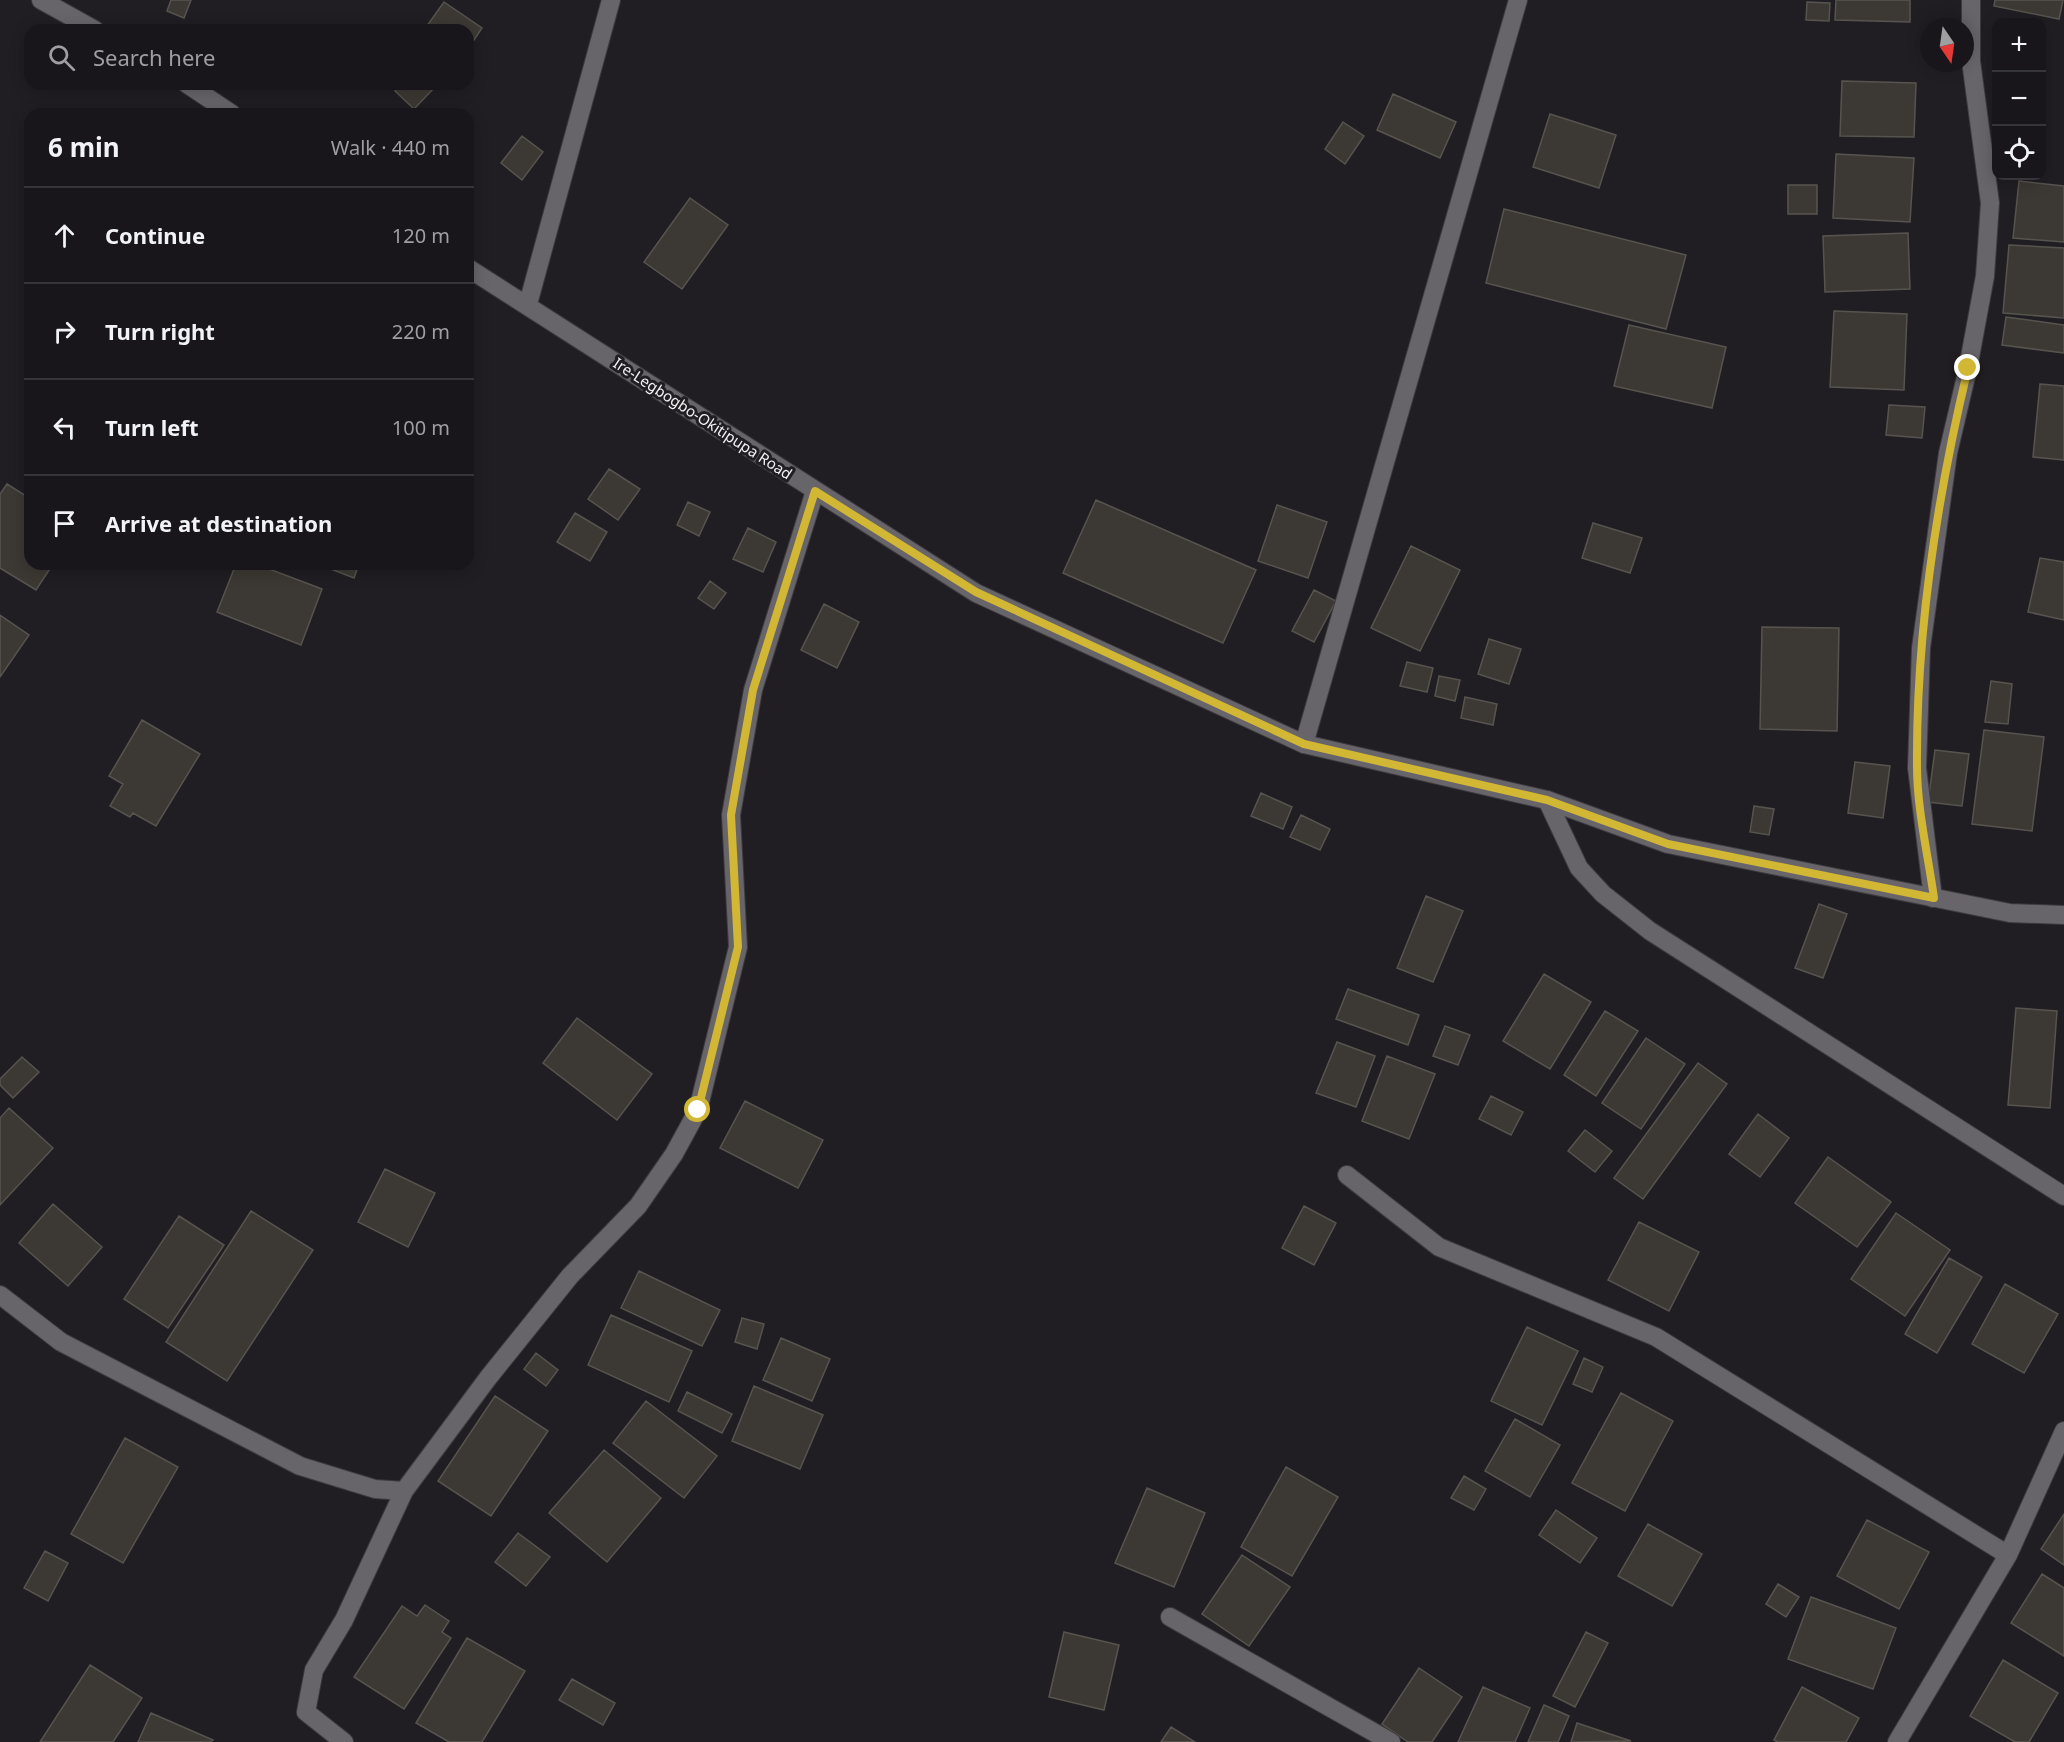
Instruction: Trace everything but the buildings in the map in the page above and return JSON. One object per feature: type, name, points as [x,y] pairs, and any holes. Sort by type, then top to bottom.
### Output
[{"type":"street","points":[[41,0],[84,24]]},
{"type":"street","points":[[528,304],[611,0]]},
{"type":"street","points":[[1304,744],[1518,0]]},
{"type":"street","points":[[1934,898],[1917,768],[1921,648],[1948,453],[1968,368],[1985,276],[1990,203],[1971,61],[1971,0]]},
{"type":"street","points":[[196,90],[222,108]]},
{"type":"street","name":"Ire-Legbogbo-Okitipupa Road","points":[[474,272],[976,592],[1304,744],[1547,800],[1668,844],[2010,912],[2064,915]]},
{"type":"street","points":[[344,1742],[306,1712],[314,1671],[344,1620],[404,1491],[488,1378],[570,1276],[638,1206],[674,1154],[698,1110],[738,947],[731,815],[753,690],[815,491]]},
{"type":"street","points":[[1547,800],[1579,868],[1604,894],[1650,931],[2064,1196]]},
{"type":"street","points":[[1347,1175],[1438,1247],[1656,1337],[2008,1555]]},
{"type":"street","points":[[0,1295],[61,1342],[300,1466],[375,1489],[404,1491]]},
{"type":"street","points":[[1897,1742],[2008,1555],[2064,1431]]},
{"type":"street","points":[[1170,1617],[1391,1742]]},
{"type":"route","points":[[698,1110],[738,947],[731,815],[753,690],[815,491],[976,592],[1304,744],[1547,800],[1668,844],[1934,898],[1917,768],[1921,648],[1948,453],[1968,368]]}]
